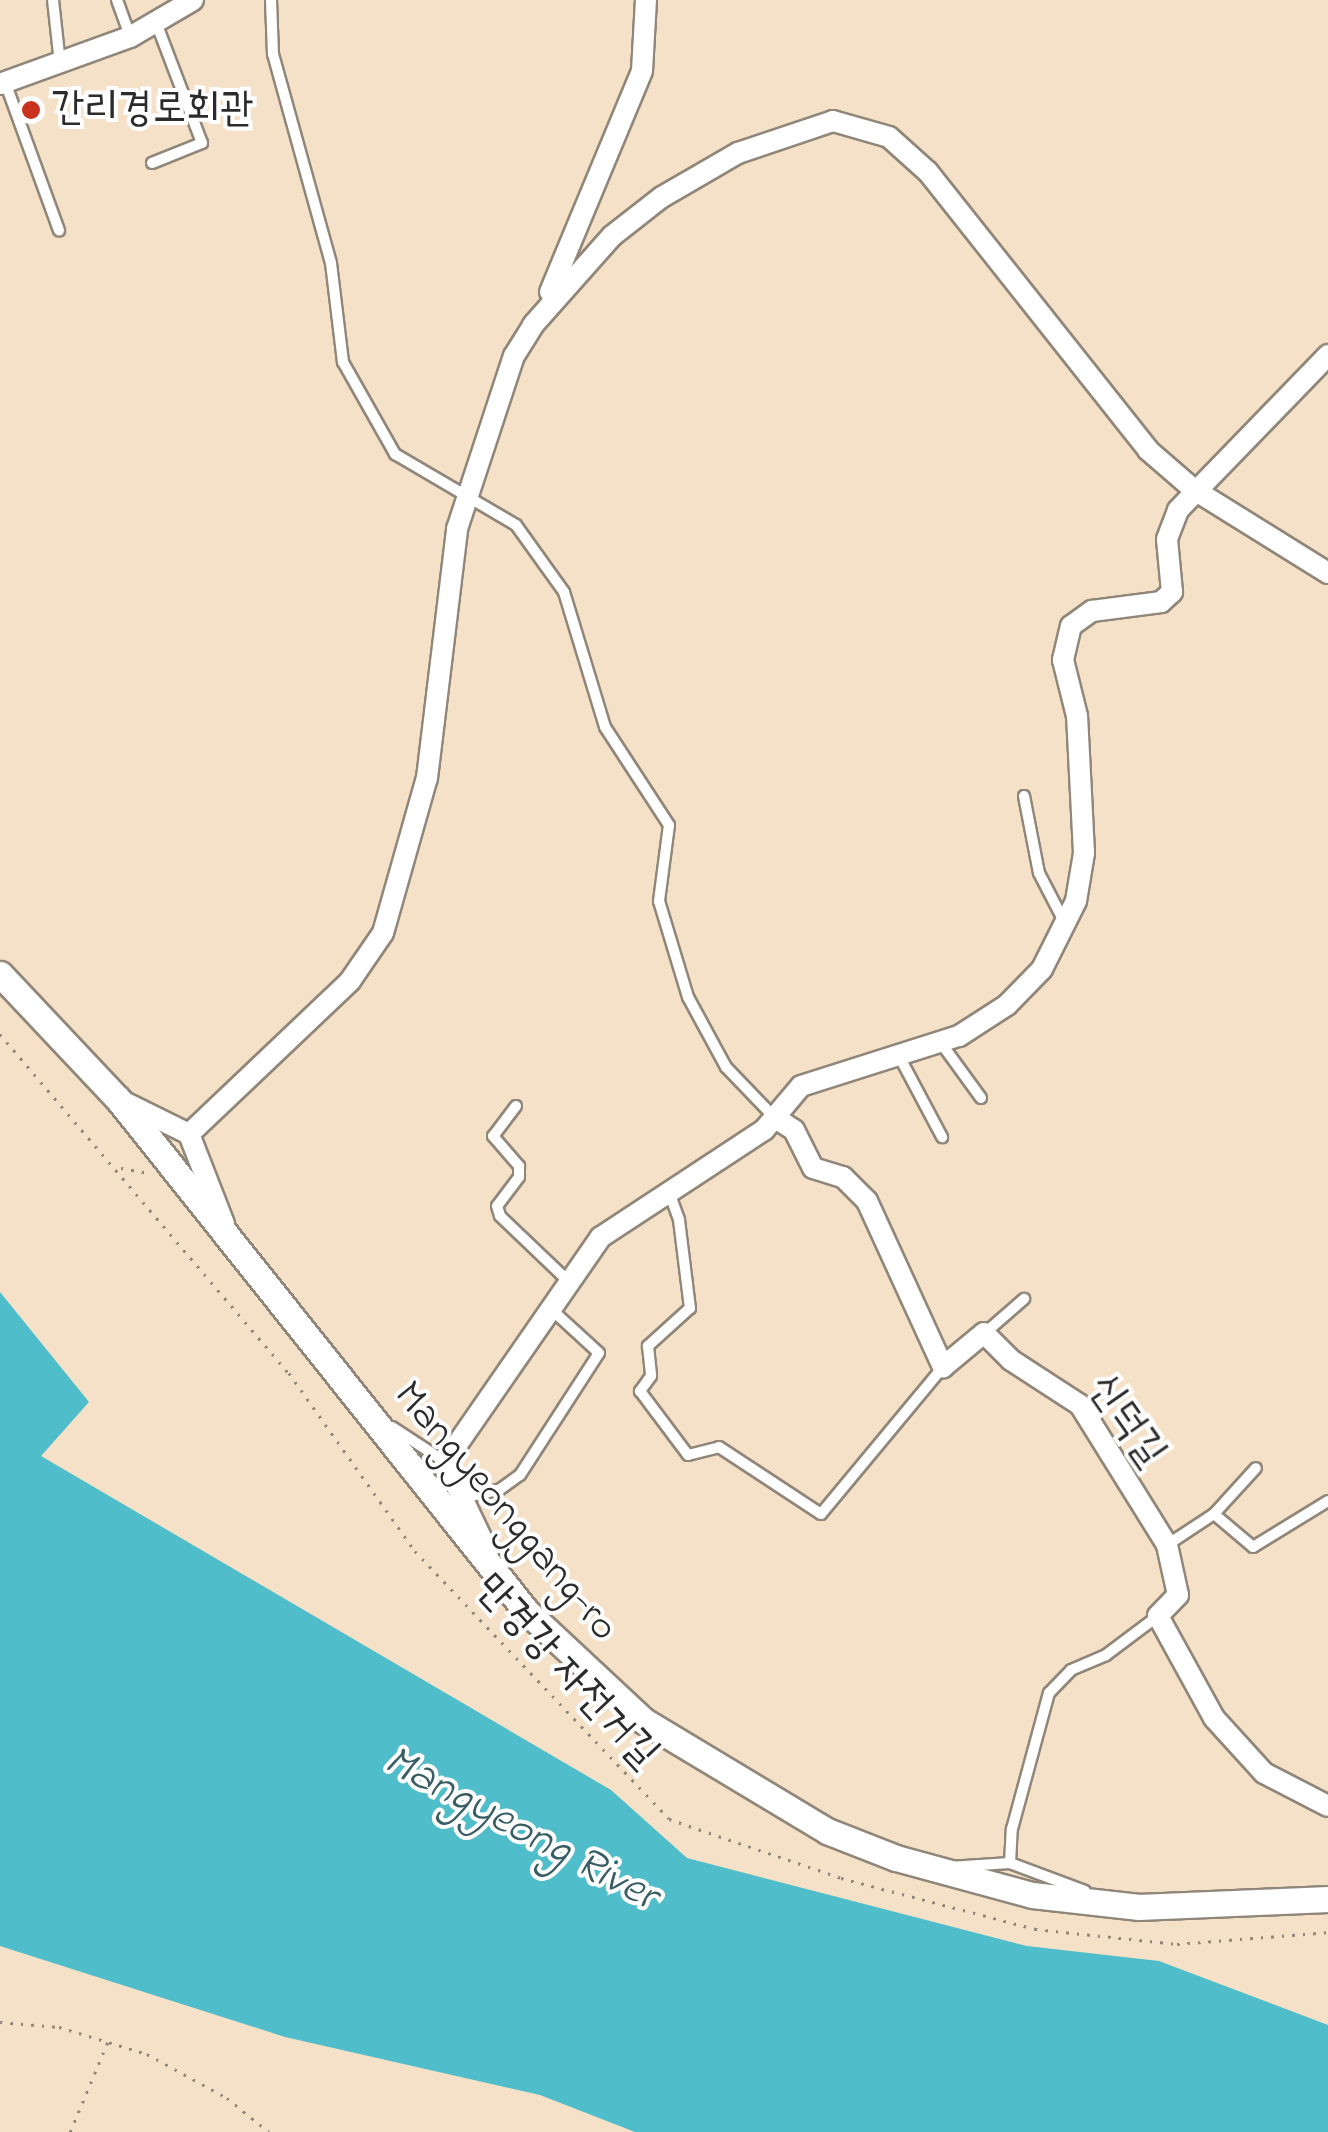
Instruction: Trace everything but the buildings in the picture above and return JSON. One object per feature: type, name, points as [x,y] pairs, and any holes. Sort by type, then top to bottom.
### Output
[{"type":"street","points":[[3,83],[157,26],[194,0]]},
{"type":"street","points":[[190,1134],[350,980],[382,933],[423,797],[449,568],[465,498],[514,356],[533,325],[596,190],[642,71],[646,0]]},
{"type":"street","points":[[533,325],[638,215],[714,166],[788,132],[832,121],[871,126],[928,172],[1104,401],[1193,490],[1328,573]]},
{"type":"street","points":[[596,190],[612,216],[638,215]]},
{"type":"street","points":[[497,1572],[445,1462],[601,1237],[774,1117],[801,1086],[940,1043],[1007,1005],[1042,968],[1066,926],[1084,852],[1065,642],[1080,617],[1162,602],[1172,592],[1170,525],[1193,490],[1328,355]]},
{"type":"street","name":"Mangyeonggang-ro","points":[[0,974],[118,1099],[497,1572],[575,1663],[678,1744],[827,1831],[940,1871],[1058,1901],[1139,1907],[1328,1899]]},
{"type":"street","points":[[118,1099],[190,1134],[228,1235]]},
{"type":"street","points":[[774,1117],[794,1130],[813,1168],[843,1177],[867,1201],[944,1368],[984,1334]]},
{"type":"street","name":"신덕길","points":[[984,1334],[1011,1360],[1080,1405],[1167,1545],[1178,1594],[1158,1616]]},
{"type":"street","points":[[1158,1616],[1214,1718],[1246,1757],[1328,1806]]},
{"type":"lane","points":[[53,0],[60,64]]},
{"type":"lane","points":[[117,0],[130,37]]},
{"type":"lane","points":[[271,0],[273,54],[331,263],[342,362],[395,454],[528,535],[564,592],[604,728],[668,826],[659,901],[688,997],[726,1067],[774,1117]]},
{"type":"lane","points":[[152,163],[202,143],[157,26]]},
{"type":"lane","points":[[3,83],[59,230]]},
{"type":"lane","points":[[1024,796],[1038,873],[1066,926]]},
{"type":"lane","points":[[940,1043],[980,1098]]},
{"type":"lane","points":[[899,1056],[942,1137]]},
{"type":"lane","points":[[516,1106],[492,1136],[519,1166],[519,1177],[497,1206],[568,1280]]},
{"type":"lane","points":[[669,1192],[679,1220],[690,1308],[648,1346],[651,1376],[640,1391],[688,1455],[719,1447],[821,1514],[944,1368]]},
{"type":"lane","points":[[984,1334],[1024,1299]]},
{"type":"lane","points":[[462,1499],[499,1490],[520,1475],[598,1353],[551,1308]]},
{"type":"lane","points":[[366,1410],[445,1462]]},
{"type":"lane","points":[[1167,1545],[1214,1514],[1256,1468]]},
{"type":"lane","points":[[1214,1514],[1253,1548],[1328,1501]]},
{"type":"lane","points":[[1010,1864],[1012,1830],[1049,1694],[1071,1670],[1106,1655],[1158,1616]]},
{"type":"lane","points":[[940,1871],[962,1862],[1010,1864],[1139,1907]]},
{"type":"path","name":"만경강 자전거길","points":[[0,1034],[289,1373],[415,1551],[669,1819],[841,1878],[1035,1930],[1177,1944],[1328,1932]]},
{"type":"path","points":[[0,2022],[108,2040],[185,2074],[268,2132]]},
{"type":"path","points":[[70,2132],[108,2040]]},
{"type":"water","name":"Mangyeong River","points":[[0,1292],[89,1402],[41,1456],[611,1790],[687,1858],[1027,1946],[1159,1961],[1328,2025],[1328,2132],[635,2132],[540,2095],[285,2037],[0,1946]]},
{"type":"place","name":"간리경로회관","points":[[31,110]]}]
